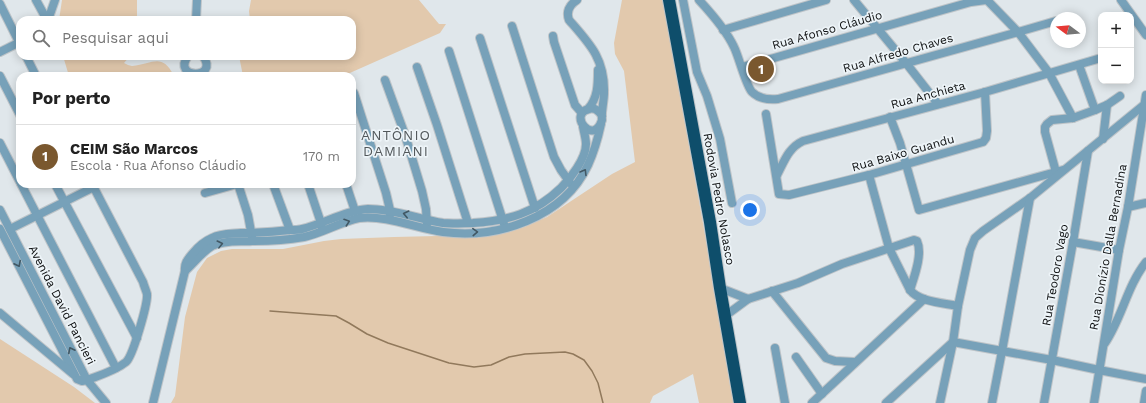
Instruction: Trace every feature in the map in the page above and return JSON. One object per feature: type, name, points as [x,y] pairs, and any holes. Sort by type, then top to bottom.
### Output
[{"type":"highway","name":"Rodovia Pedro Nolasco","points":[[669,0],[710,222],[740,403]]},
{"type":"street","points":[[36,0],[46,16]]},
{"type":"street","points":[[49,16],[55,0]]},
{"type":"street","points":[[196,16],[197,0]]},
{"type":"street","points":[[252,237],[290,230],[322,227],[359,218],[389,220],[445,232],[468,233],[494,231],[520,224],[539,215],[557,203],[588,165],[598,138],[604,91],[602,69],[598,59],[589,43],[569,20],[567,14],[572,3],[577,0]]},
{"type":"street","points":[[683,0],[697,72],[707,96],[720,139],[732,203]]},
{"type":"street","points":[[699,0],[735,48],[742,67]]},
{"type":"street","points":[[723,30],[826,0]]},
{"type":"street","points":[[854,0],[938,104]]},
{"type":"street","name":"Rua Afonso Cláudio","points":[[742,67],[971,2],[982,0],[988,1]]},
{"type":"street","points":[[1121,0],[1146,35]]},
{"type":"street","points":[[988,1],[1018,32],[1049,73],[1073,118]]},
{"type":"street","points":[[0,4],[16,35]]},
{"type":"street","name":"Rua Alfredo Chaves","points":[[742,67],[749,89],[753,94],[763,99],[778,99],[1050,23]]},
{"type":"street","points":[[512,26],[554,157],[571,184]]},
{"type":"street","points":[[554,36],[556,49],[575,105],[585,111]]},
{"type":"street","points":[[480,38],[535,208]]},
{"type":"street","points":[[0,52],[16,45]]},
{"type":"street","points":[[449,51],[505,229]]},
{"type":"street","points":[[153,403],[185,271],[184,266],[200,246],[212,237],[226,234],[252,237],[295,238],[305,236],[355,211],[366,209],[390,210],[442,222],[468,223],[502,220],[517,216],[535,208],[571,184],[585,150],[586,143],[581,120],[585,111],[592,104],[596,96],[598,59]]},
{"type":"street","name":"Rua Anchieta","points":[[777,175],[789,151],[797,144],[810,138],[985,92],[1098,59]]},
{"type":"street","points":[[28,60],[34,72]]},
{"type":"street","points":[[186,60],[186,69],[189,72]]},
{"type":"street","points":[[202,72],[205,67],[205,60]]},
{"type":"street","points":[[1079,65],[1096,110]]},
{"type":"street","points":[[417,67],[468,223]]},
{"type":"street","points":[[0,76],[16,107]]},
{"type":"street","points":[[385,80],[405,135],[426,204],[427,229]]},
{"type":"street","name":"Rua Baixo Guandu","points":[[777,175],[779,194],[795,194],[907,165],[982,142],[986,138],[987,131],[985,92]]},
{"type":"street","name":"Rua Dionízio Dalla Bernadina","points":[[1094,403],[1119,250],[1143,132],[1146,95]]},
{"type":"street","points":[[1056,172],[1045,132],[1045,127],[1047,124],[1052,120],[1073,118],[1096,110],[1107,105],[1120,96]]},
{"type":"street","points":[[356,100],[390,210],[389,220]]},
{"type":"street","points":[[940,403],[953,342],[958,306],[970,250],[975,238],[1030,198],[1145,104]]},
{"type":"street","points":[[1103,139],[1107,105]]},
{"type":"street","points":[[583,126],[589,130],[592,130],[599,127],[601,120],[600,112],[592,108],[585,111]]},
{"type":"street","points":[[766,114],[777,175]]},
{"type":"street","points":[[890,117],[897,133],[907,165],[919,210],[1067,168]]},
{"type":"street","points":[[0,143],[16,173]]},
{"type":"street","name":"Rua Teodoro Vago","points":[[1044,403],[1088,151]]},
{"type":"street","points":[[869,175],[889,248],[912,293],[924,299],[958,306]]},
{"type":"street","points":[[24,188],[116,368]]},
{"type":"street","points":[[58,188],[137,338]]},
{"type":"street","points":[[10,229],[38,216],[90,188]]},
{"type":"street","points":[[94,188],[144,282],[147,295],[137,338],[130,357],[127,361],[116,368],[87,380],[106,403]]},
{"type":"street","points":[[205,193],[223,188]]},
{"type":"street","points":[[238,188],[248,215],[252,237]]},
{"type":"street","points":[[274,188],[290,230]]},
{"type":"street","points":[[309,188],[322,227]]},
{"type":"street","points":[[347,188],[355,211]]},
{"type":"street","points":[[992,403],[1030,198]]},
{"type":"street","points":[[1128,207],[1146,202]]},
{"type":"street","name":"Avenida David Pancieri","points":[[0,210],[87,380],[80,381],[77,379],[1,234]]},
{"type":"street","points":[[725,316],[748,299],[798,283],[842,264],[911,241],[917,241],[919,244],[919,257],[910,290]]},
{"type":"street","points":[[1073,242],[1119,250]]},
{"type":"street","points":[[1104,345],[1115,328],[1132,284],[1146,262]]},
{"type":"street","points":[[720,288],[748,299]]},
{"type":"street","points":[[772,291],[826,358],[835,361],[856,362]]},
{"type":"street","points":[[812,403],[924,299]]},
{"type":"street","points":[[0,313],[76,377]]},
{"type":"street","points":[[953,342],[1146,379]]},
{"type":"street","points":[[889,402],[953,342]]},
{"type":"street","points":[[775,348],[785,403]]},
{"type":"street","points":[[796,357],[822,394]]},
{"type":"street","points":[[1144,403],[1146,391]]},
{"type":"shaded area","points":[[62,0],[137,0],[137,16],[60,16]]},
{"type":"shaded area","points":[[251,0],[419,0],[439,24],[446,24],[440,33],[352,72],[242,72],[240,60],[356,60],[356,16],[250,16]]},
{"type":"shaded area","points":[[622,0],[663,0],[734,403],[699,403],[693,374],[653,396],[650,403],[171,403],[175,396],[185,317],[197,272],[207,258],[221,251],[232,249],[283,249],[341,239],[502,233],[524,227],[547,217],[612,174],[635,162],[624,71],[615,54],[614,43]]},
{"type":"shaded area","points":[[64,60],[127,60],[124,63],[132,66],[156,61],[165,64],[172,72],[68,72]]},
{"type":"shaded area","points":[[0,339],[74,387],[95,403],[0,403]]},
{"type":"waterway","points":[[270,311],[336,316],[367,334],[388,343],[449,363],[474,367],[491,365],[509,357],[525,354],[565,352],[573,354],[584,360],[592,371],[598,383],[603,403]]},
{"type":"place","name":"CEIM São Marcos","points":[[761,69]]},
{"type":"district","name":"ANTÔNIO DAMIANI","points":[[396,144]]}]
